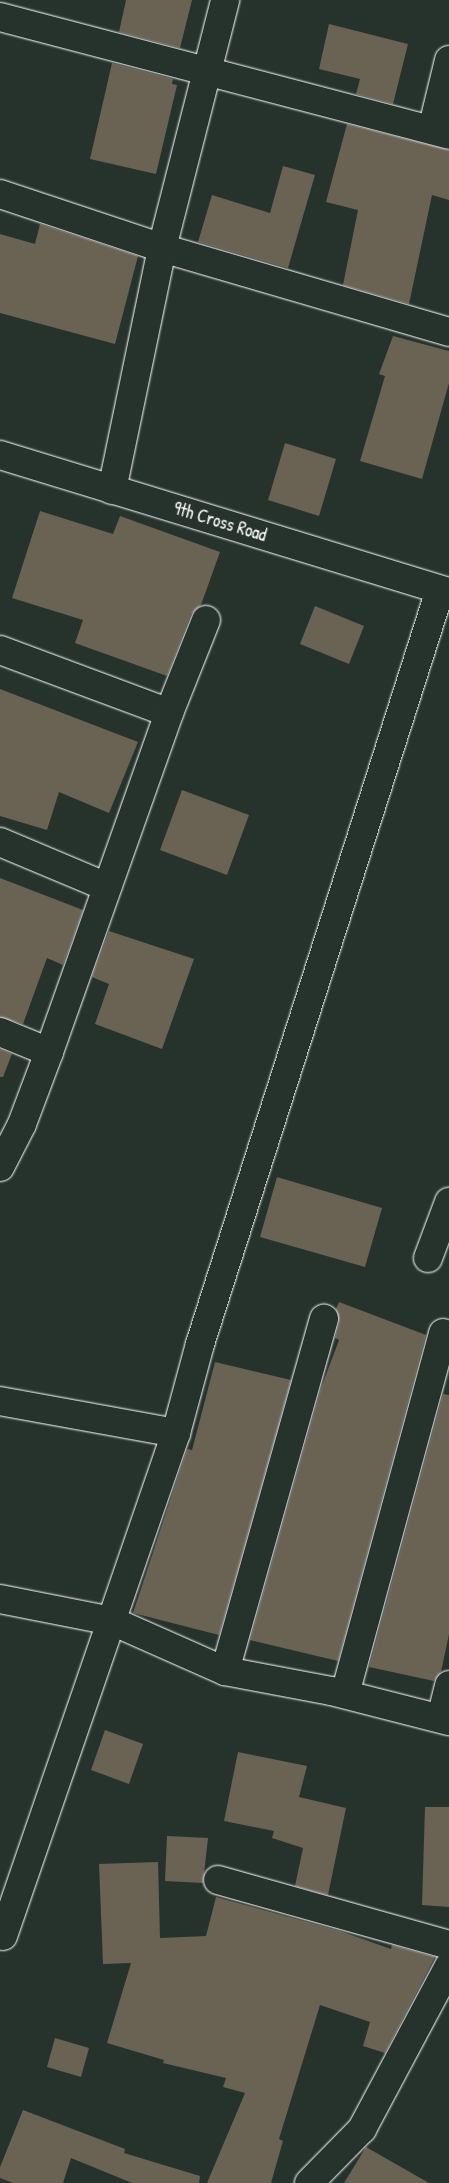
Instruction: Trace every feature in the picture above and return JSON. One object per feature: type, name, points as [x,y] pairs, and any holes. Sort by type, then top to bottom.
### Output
[{"type":"street","points":[[112,490],[162,248],[225,0]]},
{"type":"street","points":[[0,17],[440,133],[449,60]]},
{"type":"street","points":[[0,194],[162,248],[449,332]]},
{"type":"street","name":"9th Cross Road","points":[[0,455],[444,591]]},
{"type":"street","points":[[3,1936],[176,1433],[200,1344],[444,591]]},
{"type":"street","points":[[0,1167],[22,1124],[169,713],[206,620]]},
{"type":"street","points":[[0,650],[169,713]]},
{"type":"street","points":[[0,842],[107,887]]},
{"type":"street","points":[[0,1032],[49,1052]]},
{"type":"street","points":[[428,1258],[449,1202]]},
{"type":"street","points":[[225,1671],[324,1320]]},
{"type":"street","points":[[345,1694],[443,1333]]},
{"type":"street","points":[[0,1401],[176,1433]]},
{"type":"street","points":[[0,1599],[112,1621],[225,1671],[345,1694],[445,1720],[449,1685]]},
{"type":"street","points":[[218,1880],[449,1945]]},
{"type":"street","points":[[309,2183],[362,2129],[449,1966]]},
{"type":"building","points":[[126,0],[192,0],[180,48],[119,32]]},
{"type":"building","points":[[329,24],[408,44],[393,104],[356,94],[360,79],[319,69]]},
{"type":"building","points":[[112,63],[173,79],[172,84],[177,85],[156,174],[90,159]]},
{"type":"building","points":[[347,124],[449,150],[449,200],[432,195],[409,304],[343,285],[358,210],[326,202]]},
{"type":"building","points":[[283,166],[315,175],[288,268],[198,242],[212,195],[270,213]]},
{"type":"building","points":[[40,224],[138,256],[115,344],[0,313],[0,234],[35,244]]},
{"type":"building","points":[[393,336],[449,351],[449,383],[422,479],[360,461],[385,376],[379,374]]},
{"type":"building","points":[[285,443],[336,459],[319,516],[268,500]]},
{"type":"building","points":[[40,511],[113,534],[120,516],[220,552],[201,605],[191,614],[167,676],[75,643],[83,620],[12,598]]},
{"type":"building","points":[[315,606],[364,626],[349,664],[300,644]]},
{"type":"building","points":[[0,689],[138,742],[109,813],[59,792],[47,830],[0,816]]},
{"type":"building","points":[[182,790],[249,815],[227,875],[160,850]]},
{"type":"building","points":[[0,878],[83,910],[63,965],[47,958],[23,1024],[0,1017]]},
{"type":"building","points":[[109,931],[194,959],[162,1049],[95,1024],[109,984],[92,977]]},
{"type":"building","points":[[0,1049],[12,1054],[3,1077],[0,1077]]},
{"type":"building","points":[[277,1177],[382,1208],[365,1267],[260,1237]]},
{"type":"building","points":[[339,1302],[426,1335],[338,1661],[250,1640],[321,1388],[339,1340],[335,1338],[339,1323],[336,1309]]},
{"type":"building","points":[[215,1362],[291,1380],[219,1635],[133,1613],[187,1449],[192,1450]]},
{"type":"building","points":[[443,1394],[449,1395],[449,1634],[441,1672],[434,1681],[369,1667]]},
{"type":"building","points":[[105,1730],[143,1744],[129,1784],[91,1770]]},
{"type":"building","points":[[238,1752],[307,1766],[299,1797],[346,1808],[328,1895],[295,1886],[303,1848],[272,1838],[274,1831],[224,1821]]},
{"type":"building","points":[[425,1807],[449,1807],[449,1907],[422,1905]]},
{"type":"building","points":[[167,1836],[208,1838],[203,1883],[165,1881]]},
{"type":"building","points":[[158,1862],[160,1938],[206,1936],[216,1897],[340,1931],[391,1949],[392,1945],[435,1957],[385,2053],[363,2046],[370,2022],[320,2005],[279,2139],[283,2141],[271,2183],[207,2183],[245,2093],[223,2087],[226,2078],[163,2063],[164,2060],[107,2043],[131,1963],[103,1964],[99,1864]]},
{"type":"building","points":[[55,2038],[89,2048],[81,2077],[47,2067]]},
{"type":"building","points":[[23,2110],[125,2149],[124,2153],[200,2176],[199,2183],[132,2183],[71,2158],[63,2183],[13,2183],[0,2178],[0,2167]]},
{"type":"building","points":[[366,2147],[429,2183],[344,2183]]}]
